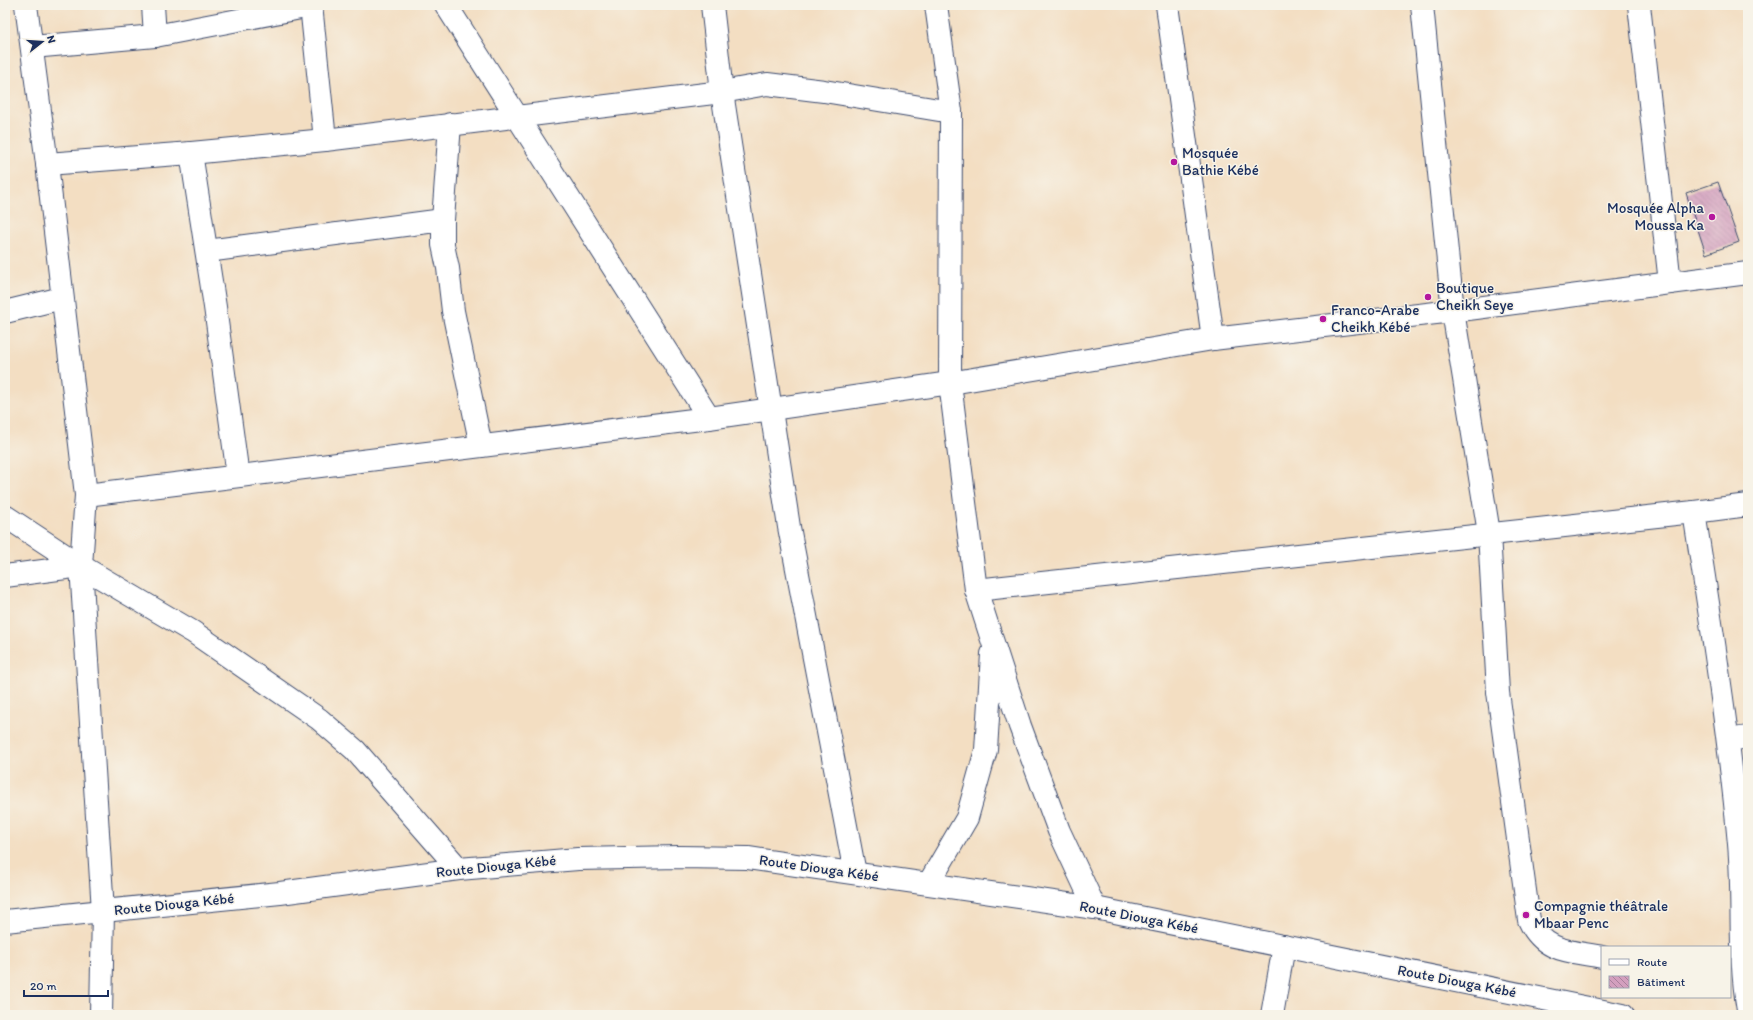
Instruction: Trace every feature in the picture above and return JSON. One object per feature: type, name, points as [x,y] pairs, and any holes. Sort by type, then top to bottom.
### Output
[{"type":"street","points":[[26,5],[47,164],[86,495],[81,566],[103,911],[101,1015]]},
{"type":"street","points":[[153,5],[155,36]]},
{"type":"street","points":[[32,47],[155,36],[311,5],[325,140]]},
{"type":"street","points":[[446,5],[709,418]]},
{"type":"street","points":[[712,5],[722,92],[789,526],[855,873]]},
{"type":"street","points":[[936,5],[951,112],[950,383],[976,590],[1020,726],[1059,831],[1095,908]]},
{"type":"street","points":[[1167,5],[1213,339]]},
{"type":"street","points":[[1422,5],[1453,311],[1489,533],[1498,692],[1529,920],[1533,930],[1543,941],[1553,948],[1601,956]]},
{"type":"street","points":[[1639,5],[1670,283]]},
{"type":"street","points":[[47,164],[192,153],[325,140],[722,92],[766,84],[824,91],[951,112]]},
{"type":"street","points":[[450,124],[443,220],[443,245],[448,268],[453,311],[481,446]]},
{"type":"street","points":[[192,153],[238,476]]},
{"type":"street","points":[[207,251],[443,220]]},
{"type":"street","points":[[86,495],[709,418],[950,383],[1213,339],[1453,311],[1748,273]]},
{"type":"street","points":[[5,312],[62,298]]},
{"type":"street","points":[[976,590],[1748,505]]},
{"type":"street","points":[[1694,512],[1738,738],[1744,846],[1737,981],[1748,1010]]},
{"type":"street","points":[[5,516],[81,566],[193,632],[320,719],[355,750],[459,869]]},
{"type":"street","points":[[5,576],[81,566]]},
{"type":"street","points":[[929,883],[967,818],[986,750],[993,641]]},
{"type":"street","name":"Route Diouga Kébé","points":[[5,921],[280,893],[459,869],[578,859],[679,857],[748,858],[1095,908],[1623,1015]]},
{"type":"street","points":[[1272,1015],[1284,946]]},
{"type":"building","name":"Mosquée Alpha Moussa Ka","points":[[1718,182],[1739,242],[1706,254],[1686,193]]},
{"type":"place","name":"Mosquée Bathie Kébé","points":[[1174,162]]},
{"type":"place","name":"Mosquée Alpha Moussa Ka","points":[[1712,217]]},
{"type":"place","name":"Boutique Cheikh Seye","points":[[1428,297]]},
{"type":"place","name":"Franco-Arabe Cheikh Kébé","points":[[1323,319]]},
{"type":"place","name":"Compagnie théâtrale Mbaar Penc","points":[[1526,915]]}]
